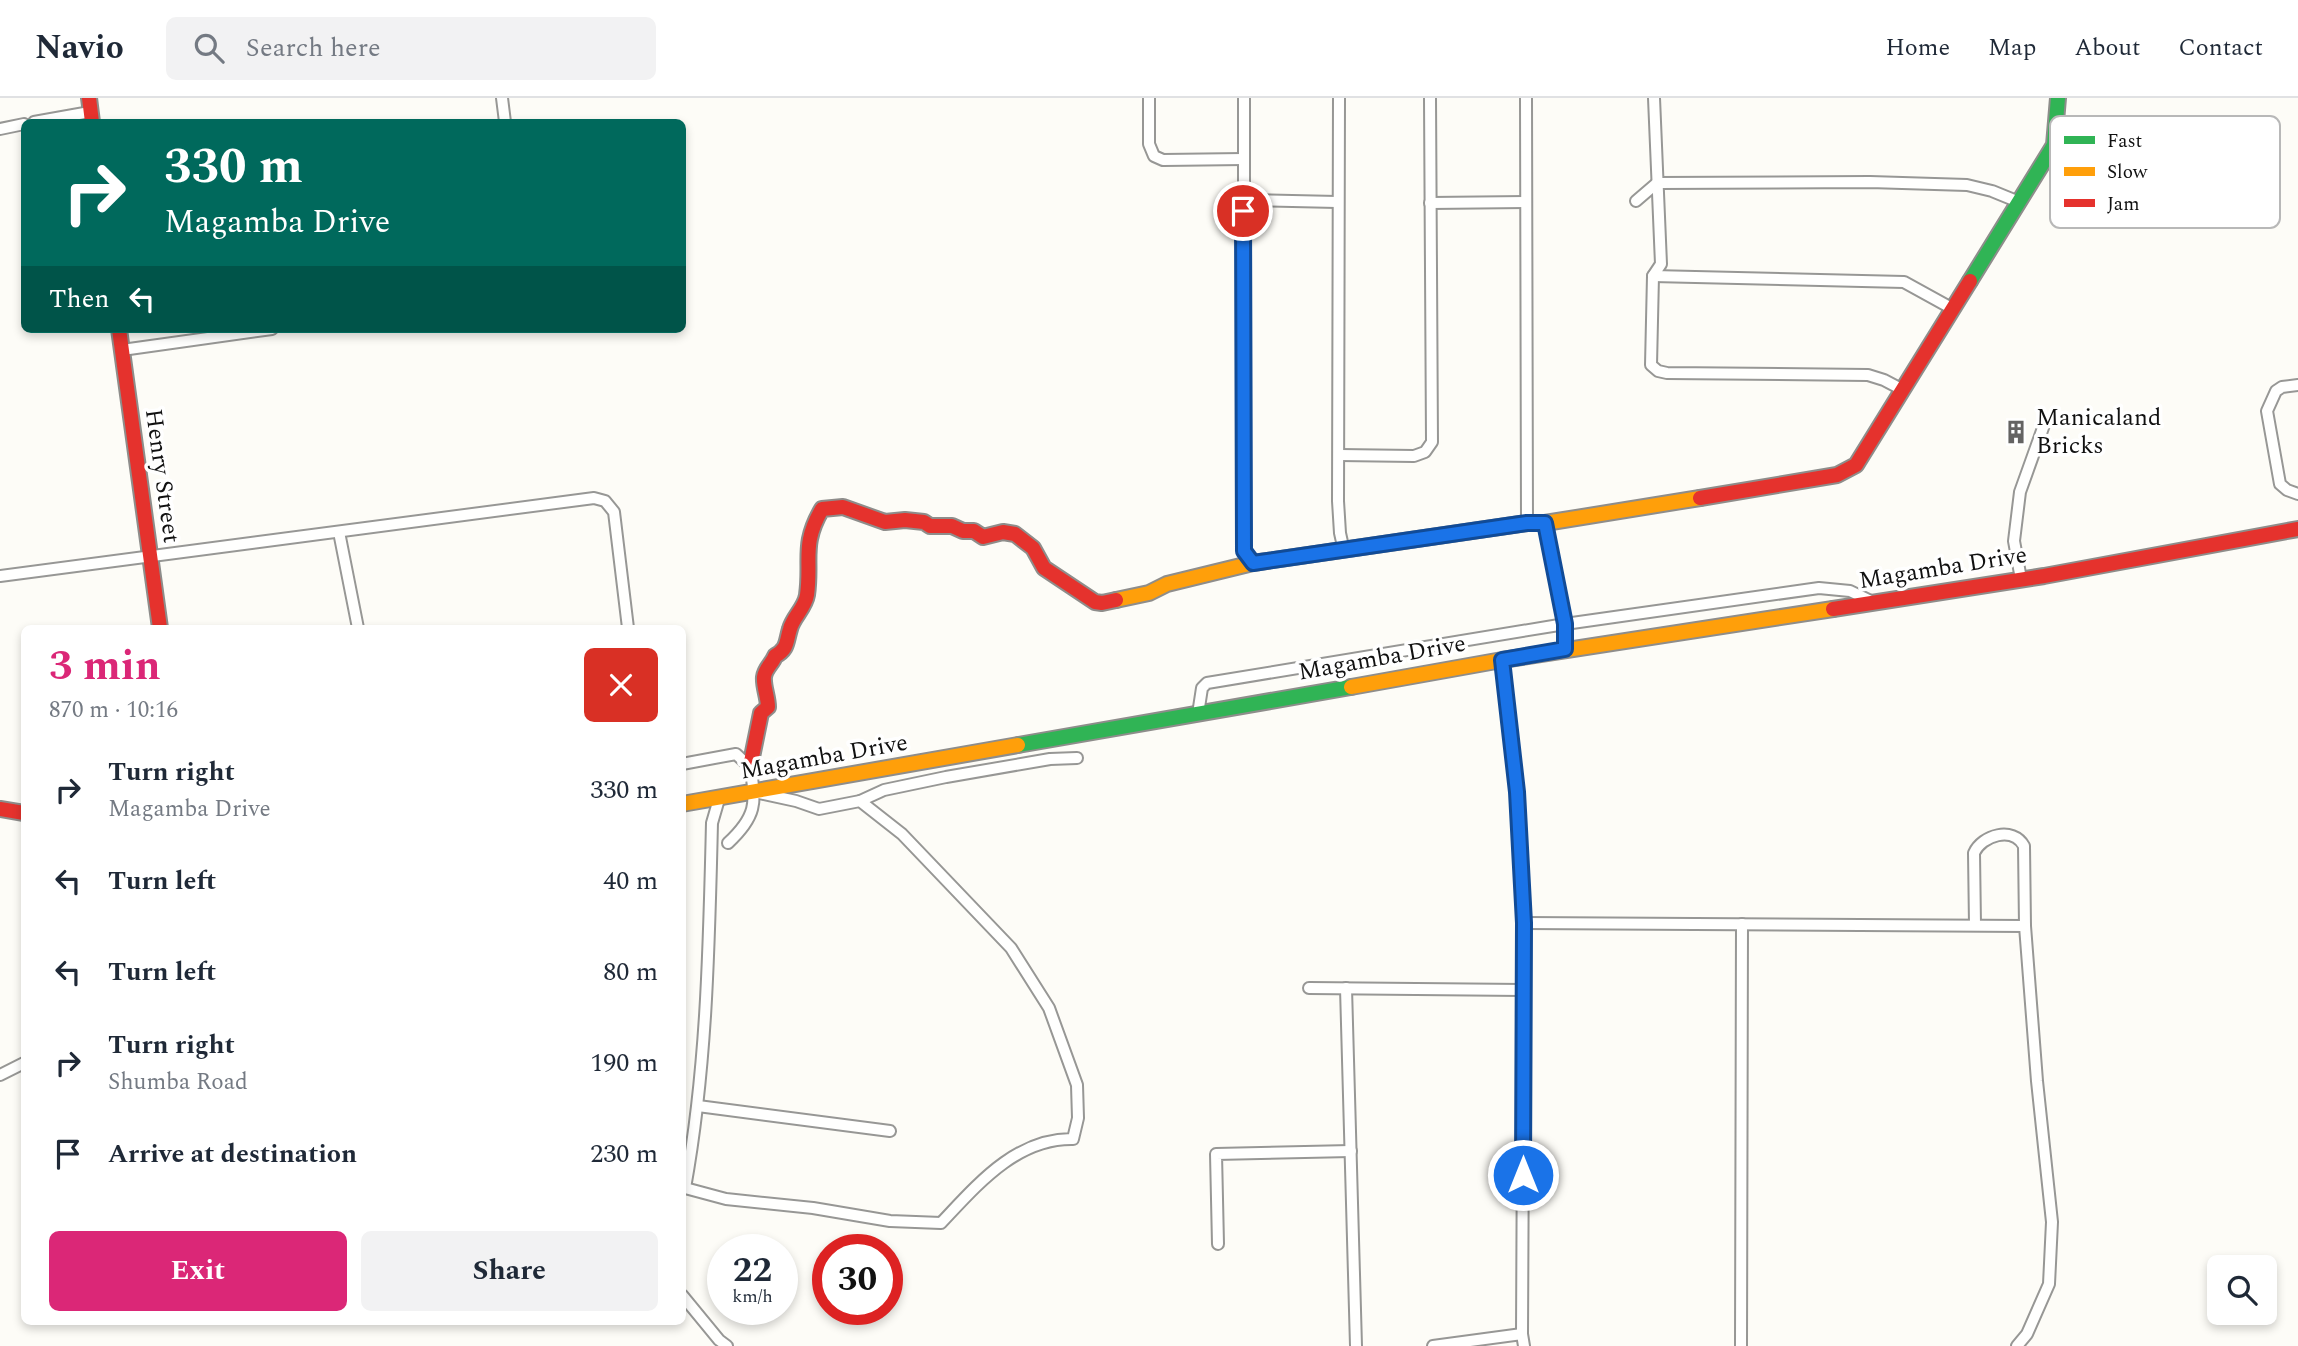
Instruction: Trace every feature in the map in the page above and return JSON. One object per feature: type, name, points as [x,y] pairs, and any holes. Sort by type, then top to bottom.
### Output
[{"type":"street","points":[[502,98],[505,119]]},
{"type":"street","points":[[1149,98],[1149,144],[1154,156],[1163,160],[1244,159]]},
{"type":"street","points":[[1244,98],[1244,551],[1253,563]]},
{"type":"street","points":[[1339,98],[1338,501],[1344,551]]},
{"type":"street","points":[[1340,455],[1414,456],[1425,452],[1432,443],[1430,98]]},
{"type":"street","points":[[1526,98],[1527,523]]},
{"type":"street","points":[[1654,98],[1661,264],[1653,276],[1651,365],[1658,371],[1868,375],[1903,390]]},
{"type":"street","points":[[2056,116],[2058,98]]},
{"type":"street","points":[[49,119],[90,111]]},
{"type":"street","points":[[0,129],[21,125]]},
{"type":"street","points":[[728,843],[750,819],[755,805],[750,760],[761,713],[768,707],[769,698],[762,677],[764,670],[775,660],[775,656],[783,652],[789,640],[790,628],[803,608],[807,594],[807,551],[812,526],[822,509],[843,507],[885,523],[905,520],[924,522],[930,526],[953,526],[963,531],[974,531],[983,537],[1003,532],[1015,534],[1033,548],[1044,568],[1094,602],[1123,600],[1149,593],[1167,584],[1253,563],[1527,523],[1545,523],[1837,475],[1856,465],[2050,152]]},
{"type":"street","points":[[1636,201],[1657,183],[1870,182],[1967,185],[2019,202]]},
{"type":"street","points":[[1243,200],[1337,202]]},
{"type":"street","points":[[1430,203],[1526,202]]},
{"type":"street","points":[[1653,276],[1896,281],[1916,287],[1953,309]]},
{"type":"street","name":"Henry Street","points":[[120,333],[160,625]]},
{"type":"street","points":[[122,350],[243,333]]},
{"type":"street","points":[[2298,385],[2282,387],[2276,391],[2267,411],[2280,484],[2287,491],[2298,494]]},
{"type":"street","points":[[2021,579],[2014,541],[2020,492],[2044,425]]},
{"type":"street","points":[[0,576],[594,498],[605,501],[614,512],[628,625]]},
{"type":"street","points":[[1545,523],[1565,624],[1565,649]]},
{"type":"street","name":"Magamba Drive","points":[[686,803],[1565,649],[2021,579],[2298,529]]},
{"type":"street","points":[[339,532],[357,625]]},
{"type":"street","points":[[1198,714],[1202,688],[1207,683],[1565,624],[1819,588],[1850,591],[1873,602]]},
{"type":"street","points":[[1433,1346],[1523,1340],[1524,923],[1517,792],[1502,660]]},
{"type":"street","points":[[686,763],[736,754],[750,767]]},
{"type":"street","points":[[755,792],[819,808],[860,801],[884,790],[932,780],[1050,759],[1077,758]]},
{"type":"street","points":[[686,1176],[698,1106],[708,980],[712,822],[719,799]]},
{"type":"street","points":[[686,1189],[726,1199],[813,1208],[890,1221],[941,1223],[985,1176],[1024,1150],[1055,1139],[1073,1139],[1078,1118],[1077,1085],[1049,1008],[1011,948],[902,834],[860,801]]},
{"type":"street","points":[[0,809],[21,812]]},
{"type":"street","points":[[1975,925],[1974,853],[1977,845],[2005,835],[2016,837],[2024,846],[2025,926],[2037,1081],[2052,1222],[2049,1284],[2027,1334],[2017,1346]]},
{"type":"street","points":[[1524,923],[2025,926]]},
{"type":"street","points":[[1741,1346],[1742,924]]},
{"type":"street","points":[[1310,988],[1523,990]]},
{"type":"street","points":[[1346,988],[1356,1346]]},
{"type":"street","points":[[0,1075],[21,1064]]},
{"type":"street","points":[[698,1106],[890,1131]]},
{"type":"street","points":[[1218,1244],[1216,1154],[1351,1151]]},
{"type":"street","points":[[686,1300],[706,1326],[727,1346]]},
{"type":"traffic: fast","points":[[2056,116],[2058,98]]},
{"type":"traffic: fast","points":[[1970,281],[2050,151]]},
{"type":"traffic: fast","points":[[1018,745],[1351,687]]},
{"type":"traffic: slow","points":[[1116,600],[1149,593],[1167,584],[1253,563],[1527,523],[1545,523],[1700,498]]},
{"type":"traffic: slow","points":[[1351,687],[1502,660],[1833,609]]},
{"type":"traffic: slow","points":[[686,803],[1018,745]]},
{"type":"traffic: jam","points":[[89,98],[92,119]]},
{"type":"traffic: jam","points":[[1700,498],[1837,475],[1856,465],[1970,281]]},
{"type":"traffic: jam","points":[[120,333],[160,625]]},
{"type":"traffic: jam","points":[[750,767],[761,713],[768,707],[764,677],[775,656],[784,648],[792,625],[806,600],[809,543],[822,509],[843,507],[885,522],[905,520],[924,522],[930,526],[952,526],[963,531],[974,531],[983,537],[1003,532],[1015,534],[1033,548],[1044,568],[1095,602],[1116,600]]},
{"type":"traffic: jam","points":[[1833,609],[2044,576],[2298,529]]},
{"type":"traffic: jam","points":[[0,809],[21,812]]},
{"type":"place","name":"Manicaland Bricks","points":[[2016,432]]},
{"type":"route","points":[[1243,211],[1244,551],[1253,563],[1527,523],[1545,523],[1565,624],[1565,649],[1502,660],[1517,792],[1524,923],[1523,1175]]}]
